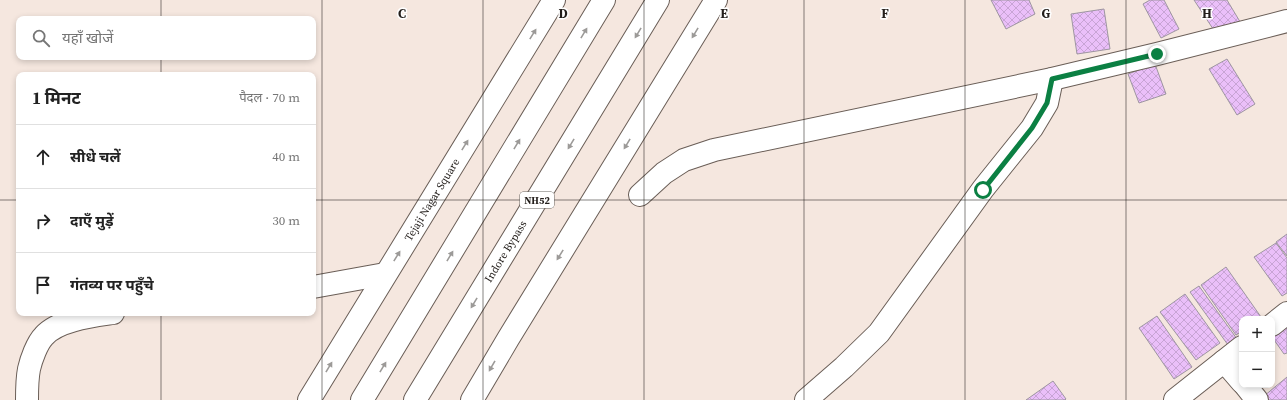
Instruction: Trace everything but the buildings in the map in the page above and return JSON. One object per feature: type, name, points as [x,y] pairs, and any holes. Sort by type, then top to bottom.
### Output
[{"type":"main road","name":"Tejaji Nagar Square","points":[[309,400],[554,0]]},
{"type":"main road","points":[[362,400],[604,0]]},
{"type":"main road","name":"Indore Bypass","points":[[415,400],[658,0]]},
{"type":"main road","points":[[472,400],[512,332],[716,0]]},
{"type":"main road","points":[[640,194],[664,173],[684,160],[714,150],[1052,79],[1287,21]]},
{"type":"main road","points":[[806,400],[844,367],[879,333],[983,190],[1032,128],[1047,103],[1052,79]]},
{"type":"main road","points":[[316,286],[385,274]]},
{"type":"main road","points":[[1275,323],[1287,314]]},
{"type":"main road","points":[[27,400],[29,370],[35,351],[44,336],[59,325],[74,320],[96,316]]},
{"type":"main road","points":[[1175,400],[1239,350]]},
{"type":"main road","points":[[1224,361],[1239,378]]},
{"type":"main road","points":[[1247,388],[1257,400]]},
{"type":"route","points":[[983,190],[1032,128],[1047,103],[1052,79],[1157,54]]}]
